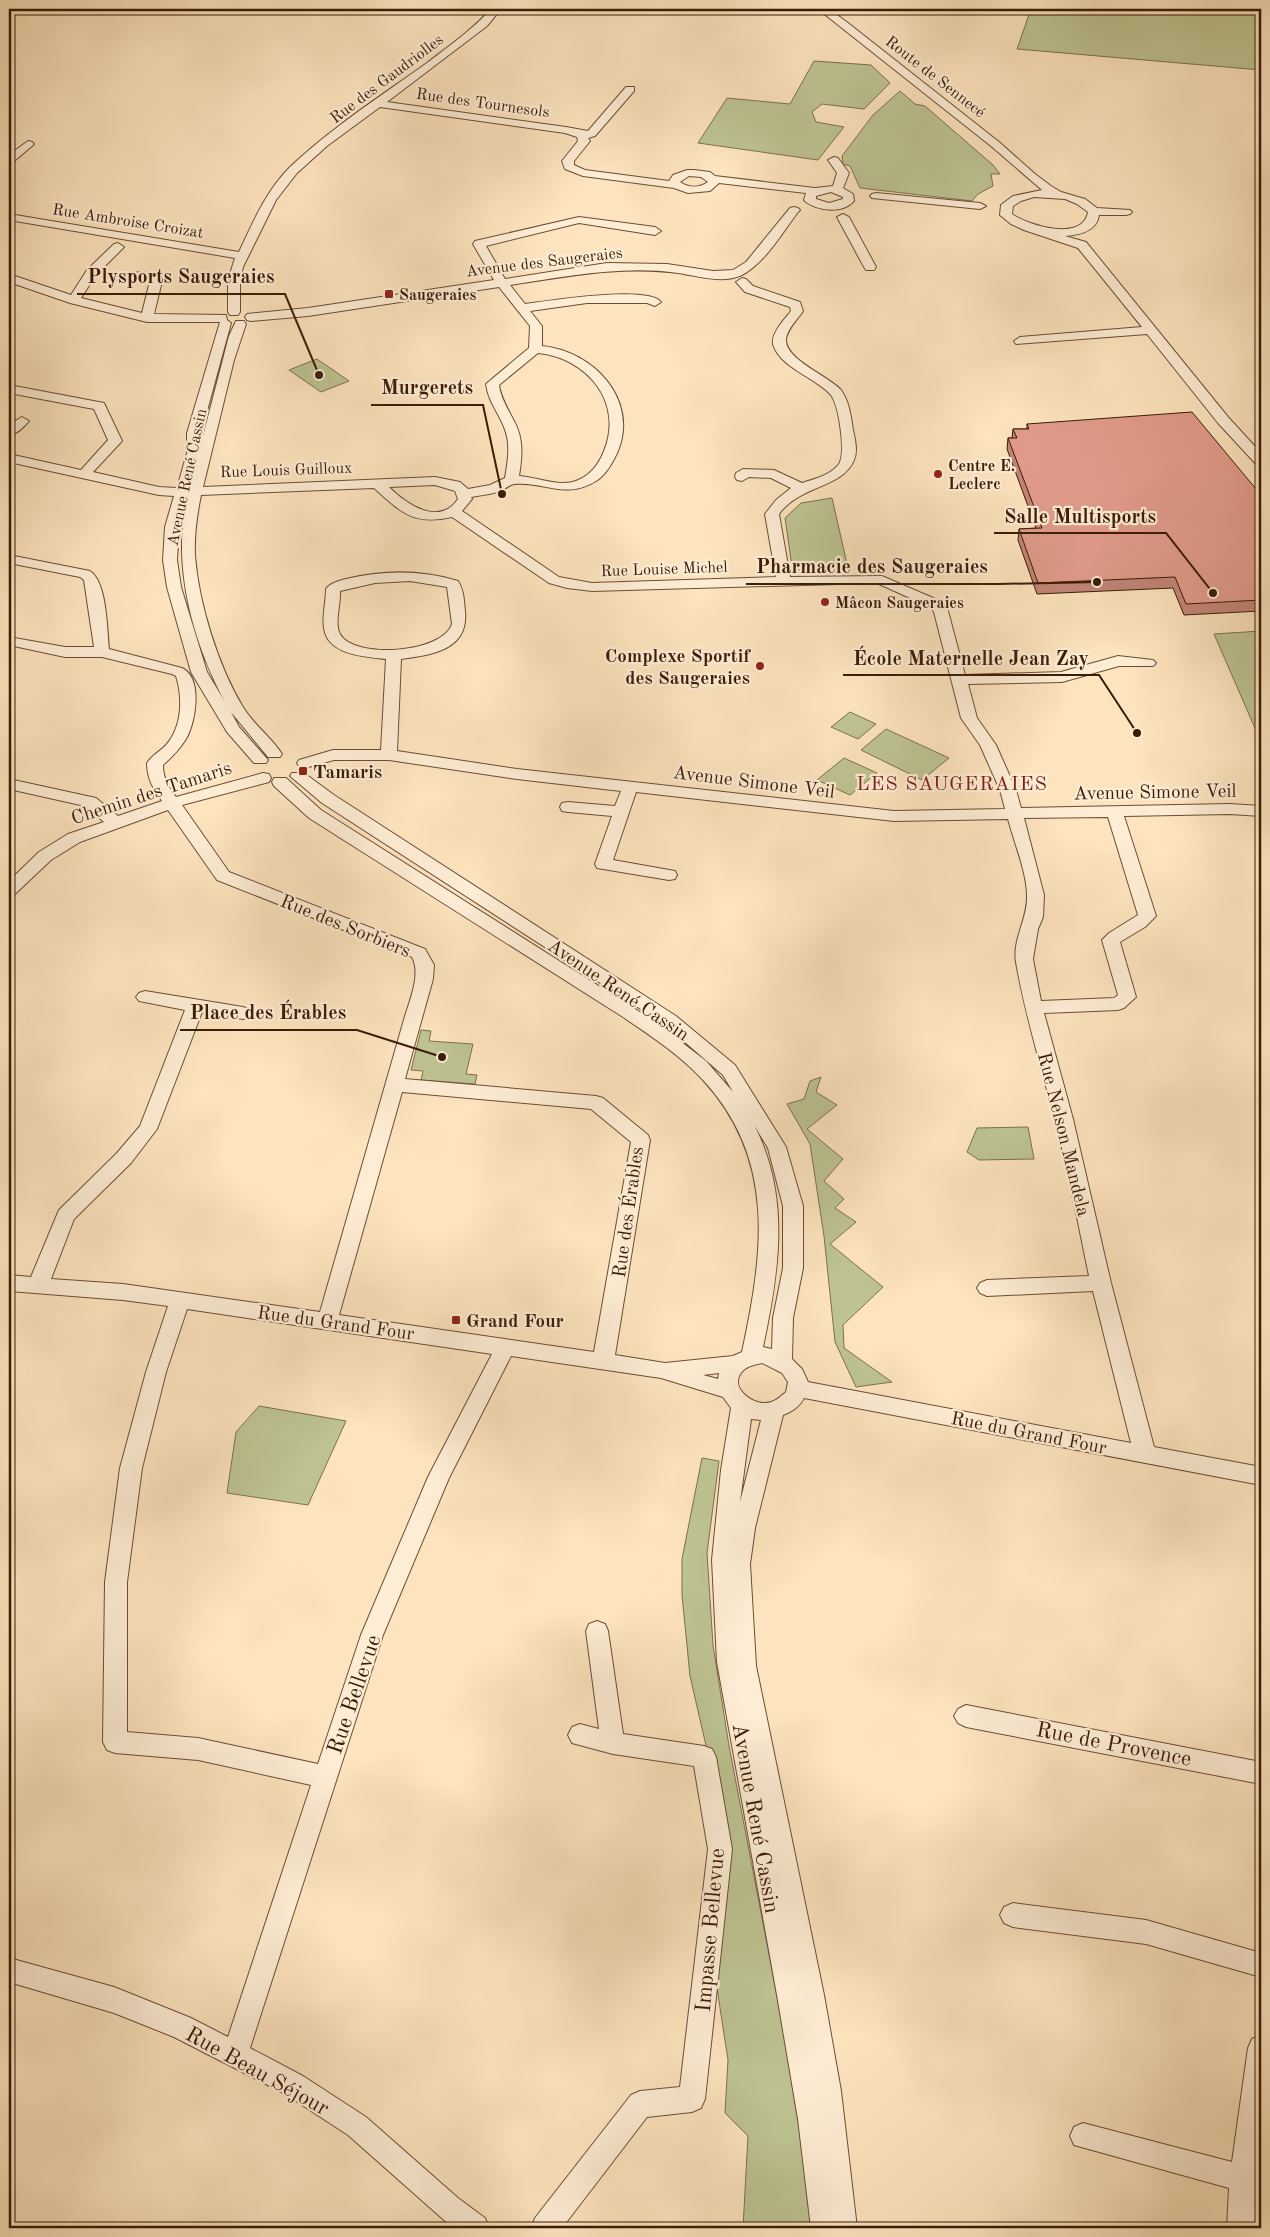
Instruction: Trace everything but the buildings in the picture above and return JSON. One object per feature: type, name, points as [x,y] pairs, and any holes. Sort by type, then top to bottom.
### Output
[{"type":"street","name":"Rue des Gaudriolles","points":[[293,170],[323,144],[431,65],[483,24],[496,9]]},
{"type":"street","name":"Route de Sennecé","points":[[823,9],[998,146],[1038,185],[1057,194]]},
{"type":"street","points":[[630,89],[591,134],[582,135],[584,141],[568,160],[569,167],[574,170],[663,185],[676,185],[684,189],[698,190],[709,187],[712,185],[713,179]]},
{"type":"street","name":"Rue des Tournesols","points":[[379,104],[566,130],[582,135]]},
{"type":"street","points":[[9,160],[28,144]]},
{"type":"street","points":[[834,160],[840,166],[856,197]]},
{"type":"street","name":"Avenue René Cassin","points":[[267,757],[234,706],[216,666],[191,583],[188,563],[188,536],[197,490],[229,360],[234,319],[234,280],[242,256],[271,200],[293,170]]},
{"type":"street","points":[[676,185],[674,179],[687,173],[705,174],[713,179],[812,195],[843,217],[870,267]]},
{"type":"street","points":[[1024,196],[1028,192],[1025,174]]},
{"type":"street","points":[[743,276],[794,210],[812,195],[825,189],[856,197],[980,206],[1012,201],[1024,196],[1057,194],[1080,201],[1094,211],[1126,212]]},
{"type":"street","points":[[794,210],[838,206],[856,197]]},
{"type":"street","points":[[843,217],[856,197]]},
{"type":"street","points":[[1006,215],[1007,206],[1012,201]]},
{"type":"street","points":[[980,206],[1006,215],[1020,226],[1045,232],[1082,245],[1223,420],[1261,461]]},
{"type":"street","points":[[1045,232],[1066,232],[1084,228],[1092,223],[1095,217],[1094,211]]},
{"type":"street","name":"Rue Ambroise Croizat","points":[[9,217],[242,256]]},
{"type":"street","points":[[510,480],[514,454],[513,433],[492,394],[492,384],[535,349],[537,339],[536,326],[501,282],[479,244],[579,220],[655,231]]},
{"type":"street","points":[[1082,245],[1084,228]]},
{"type":"street","points":[[74,300],[91,274],[118,247]]},
{"type":"street","name":"Avenue des Saugeraies","points":[[9,278],[74,300],[147,318],[234,319],[308,312],[578,270],[632,266],[667,268],[723,276],[743,276],[749,289],[790,302],[796,306],[797,311],[779,338],[779,347],[788,357],[821,380],[839,396],[848,443],[848,457],[843,467],[817,484],[801,488]]},
{"type":"street","points":[[119,277],[157,277],[147,318]]},
{"type":"street","points":[[522,308],[613,298],[650,299],[655,302]]},
{"type":"street","name":"Avenue René Cassin","points":[[234,319],[203,398],[194,433],[194,453],[172,527],[170,546],[174,587],[199,672],[233,729],[267,757],[290,753],[302,758],[301,770],[328,799],[670,1020],[729,1070],[777,1147],[793,1206],[793,1268],[783,1318],[782,1360]]},
{"type":"street","points":[[1020,341],[1151,330]]},
{"type":"street","points":[[465,494],[496,487],[510,480],[558,487],[578,484],[590,480],[601,469],[616,444],[617,421],[613,398],[604,384],[583,364],[562,353],[535,349]]},
{"type":"street","points":[[9,389],[99,406],[115,441],[84,474]]},
{"type":"street","points":[[9,432],[22,421]]},
{"type":"street","name":"Rue Louis Guilloux","points":[[9,458],[159,491],[182,492],[424,481]]},
{"type":"street","points":[[742,477],[743,473],[774,474],[801,488],[779,504],[772,514],[784,582]]},
{"type":"street","points":[[396,500],[407,489],[424,481],[446,482],[455,485],[465,494]]},
{"type":"street","name":"Rue Louis Guilloux","points":[[377,483],[406,509],[423,515],[444,514],[453,511]]},
{"type":"street","points":[[453,511],[463,504],[465,494]]},
{"type":"street","name":"Rue Louise Michel","points":[[453,511],[546,574],[567,584],[592,587],[882,580],[935,604],[941,611],[969,718],[988,745],[1016,814]]},
{"type":"street","points":[[9,559],[85,574],[91,578],[94,587],[102,652]]},
{"type":"street","points":[[433,578],[453,584],[456,590],[458,626],[453,635],[433,648],[394,655],[358,651],[336,639],[331,630],[333,589],[344,583],[377,579],[433,578]]},
{"type":"street","points":[[9,641],[65,652],[102,652],[177,670],[183,674],[189,700],[184,726],[174,747],[155,764],[155,773],[159,786],[172,803]]},
{"type":"street","points":[[389,755],[394,655]]},
{"type":"street","points":[[960,680],[1062,677],[1118,661],[1148,663]]},
{"type":"street","name":"Avenue Simone Veil","points":[[301,770],[333,755],[389,755],[517,774],[894,816],[1230,809],[1261,811]]},
{"type":"street","points":[[267,757],[256,770],[272,780]]},
{"type":"street","name":"Chemin des Tamaris","points":[[9,890],[45,856],[74,838],[172,803],[272,780],[301,770]]},
{"type":"street","name":"Avenue René Cassin","points":[[272,780],[315,814],[643,1022],[701,1067],[720,1089],[756,1150],[769,1207],[767,1274],[743,1360]]},
{"type":"street","points":[[9,784],[90,802],[115,822]]},
{"type":"street","points":[[630,787],[603,864],[669,875]]},
{"type":"street","name":"Rue des Sorbiers","points":[[172,803],[223,876],[419,953],[425,965],[424,979],[327,1322]]},
{"type":"street","points":[[568,807],[621,812]]},
{"type":"street","points":[[1032,1007],[1118,1004],[1127,998],[1111,940],[1120,932],[1142,922],[1147,916],[1114,811]]},
{"type":"street","name":"Rue Nelson Mandela","points":[[1016,814],[1036,895],[1034,917],[1029,930],[1024,959],[1032,1007],[1064,1119],[1101,1283],[1145,1454]]},
{"type":"street","points":[[145,997],[243,1013]]},
{"type":"street","points":[[38,1285],[66,1215],[124,1158],[148,1129],[196,1005]]},
{"type":"street","name":"Rue des Érables","points":[[394,1084],[596,1103],[641,1140],[603,1362]]},
{"type":"street","name":"Rue du Grand Four","points":[[9,1283],[123,1292],[661,1370],[735,1398]]},
{"type":"street","points":[[987,1288],[1101,1283]]},
{"type":"street","points":[[180,1300],[156,1372],[131,1468],[116,1582],[115,1742],[198,1749],[325,1777]]},
{"type":"street","name":"Rue Bellevue","points":[[235,2055],[372,1635],[439,1477],[506,1347]]},
{"type":"street","points":[[772,1356],[782,1360],[795,1374],[798,1382],[792,1399],[784,1406],[763,1412],[735,1398],[727,1379],[743,1360],[772,1356]]},
{"type":"street","name":"Rue du Grand Four","points":[[661,1370],[743,1360]]},
{"type":"street","name":"Rue du Grand Four","points":[[797,1388],[1261,1476]]},
{"type":"street","name":"Avenue René Cassin","points":[[735,1398],[732,1470],[723,1560],[729,1662],[811,2119],[825,2228]]},
{"type":"street","name":"Avenue René Cassin","points":[[774,1410],[744,1528],[740,1555],[744,1666],[828,2091],[843,2228]]},
{"type":"street","points":[[580,1735],[613,1743],[598,1631]]},
{"type":"street","name":"Rue de Provence","points":[[966,1716],[1075,1735],[1261,1772]]},
{"type":"street","name":"Impasse Bellevue","points":[[545,2228],[640,2104],[692,2099],[720,1849],[704,1757],[613,1743]]},
{"type":"street","points":[[1013,1915],[1146,1932],[1261,1965]]},
{"type":"street","name":"Rue Beau Séjour","points":[[9,1970],[114,2000],[182,2027],[294,2085],[357,2126],[448,2208],[475,2228]]},
{"type":"street","points":[[1241,2228],[1243,2178],[1261,2048]]},
{"type":"street","points":[[1083,2136],[1243,2178]]},
{"type":"green space","points":[[1031,9],[1261,9],[1261,70],[1017,49]]},
{"type":"green space","points":[[814,61],[871,65],[890,83],[864,109],[822,104],[812,112],[816,122],[844,127],[818,160],[698,143],[727,98],[790,104]]},
{"type":"green space","points":[[900,91],[915,104],[925,106],[993,165],[1000,174],[991,174],[993,186],[978,194],[972,201],[860,188],[850,166],[843,164],[842,156],[873,115]]},
{"type":"green space","points":[[317,359],[349,381],[321,392],[289,370]]},
{"type":"green space","points":[[832,498],[848,568],[793,574],[785,518],[801,503]]},
{"type":"green space","points":[[1261,631],[1261,742],[1214,634]]},
{"type":"green space","points":[[850,712],[876,724],[858,739],[831,727]]},
{"type":"green space","points":[[886,729],[949,758],[922,780],[861,750]]},
{"type":"green space","points":[[844,758],[877,773],[850,795],[817,780]]},
{"type":"green space","points":[[421,1030],[431,1031],[429,1041],[473,1044],[466,1074],[477,1075],[475,1084],[421,1080],[423,1071],[411,1070]]},
{"type":"green space","points":[[821,1077],[816,1092],[837,1105],[807,1129],[843,1159],[824,1181],[844,1199],[835,1208],[856,1222],[830,1244],[883,1287],[843,1325],[844,1348],[892,1382],[856,1387],[835,1342],[824,1236],[810,1144],[787,1104],[804,1099],[810,1081]]},
{"type":"green space","points":[[1028,1127],[1034,1159],[979,1160],[967,1152],[977,1128]]},
{"type":"green space","points":[[259,1406],[346,1421],[308,1505],[227,1493],[236,1432]]},
{"type":"green space","points":[[702,1458],[719,1461],[707,1553],[713,1645],[729,1746],[796,2095],[814,2228],[743,2228],[748,2136],[725,2113],[728,2060],[717,1988],[730,1850],[690,1676],[682,1595],[682,1559]]},
{"type":"green space","points":[[1261,2121],[1261,2228],[1253,2228],[1255,2163]]},
{"type":"place","name":"Saugeraies","points":[[389,294]]},
{"type":"place","name":"Plysports Saugeraies","points":[[319,375]]},
{"type":"place","name":"Centre E. Leclerc","points":[[938,474]]},
{"type":"place","name":"Murgerets","points":[[502,494]]},
{"type":"place","name":"Pharmacie des Saugeraies","points":[[1097,582]]},
{"type":"place","name":"Salle Multisports","points":[[1213,593]]},
{"type":"place","name":"Mâcon Saugeraies","points":[[825,602]]},
{"type":"place","name":"Complexe Sportif des Saugeraies","points":[[760,666]]},
{"type":"place","name":"École Maternelle Jean Zay","points":[[1137,733]]},
{"type":"place","name":"Tamaris","points":[[303,771]]},
{"type":"place","name":"Place des Érables","points":[[442,1057]]},
{"type":"place","name":"Grand Four","points":[[456,1320]]},
{"type":"district","name":"LES SAUGERAIES","points":[[952,783]]}]
